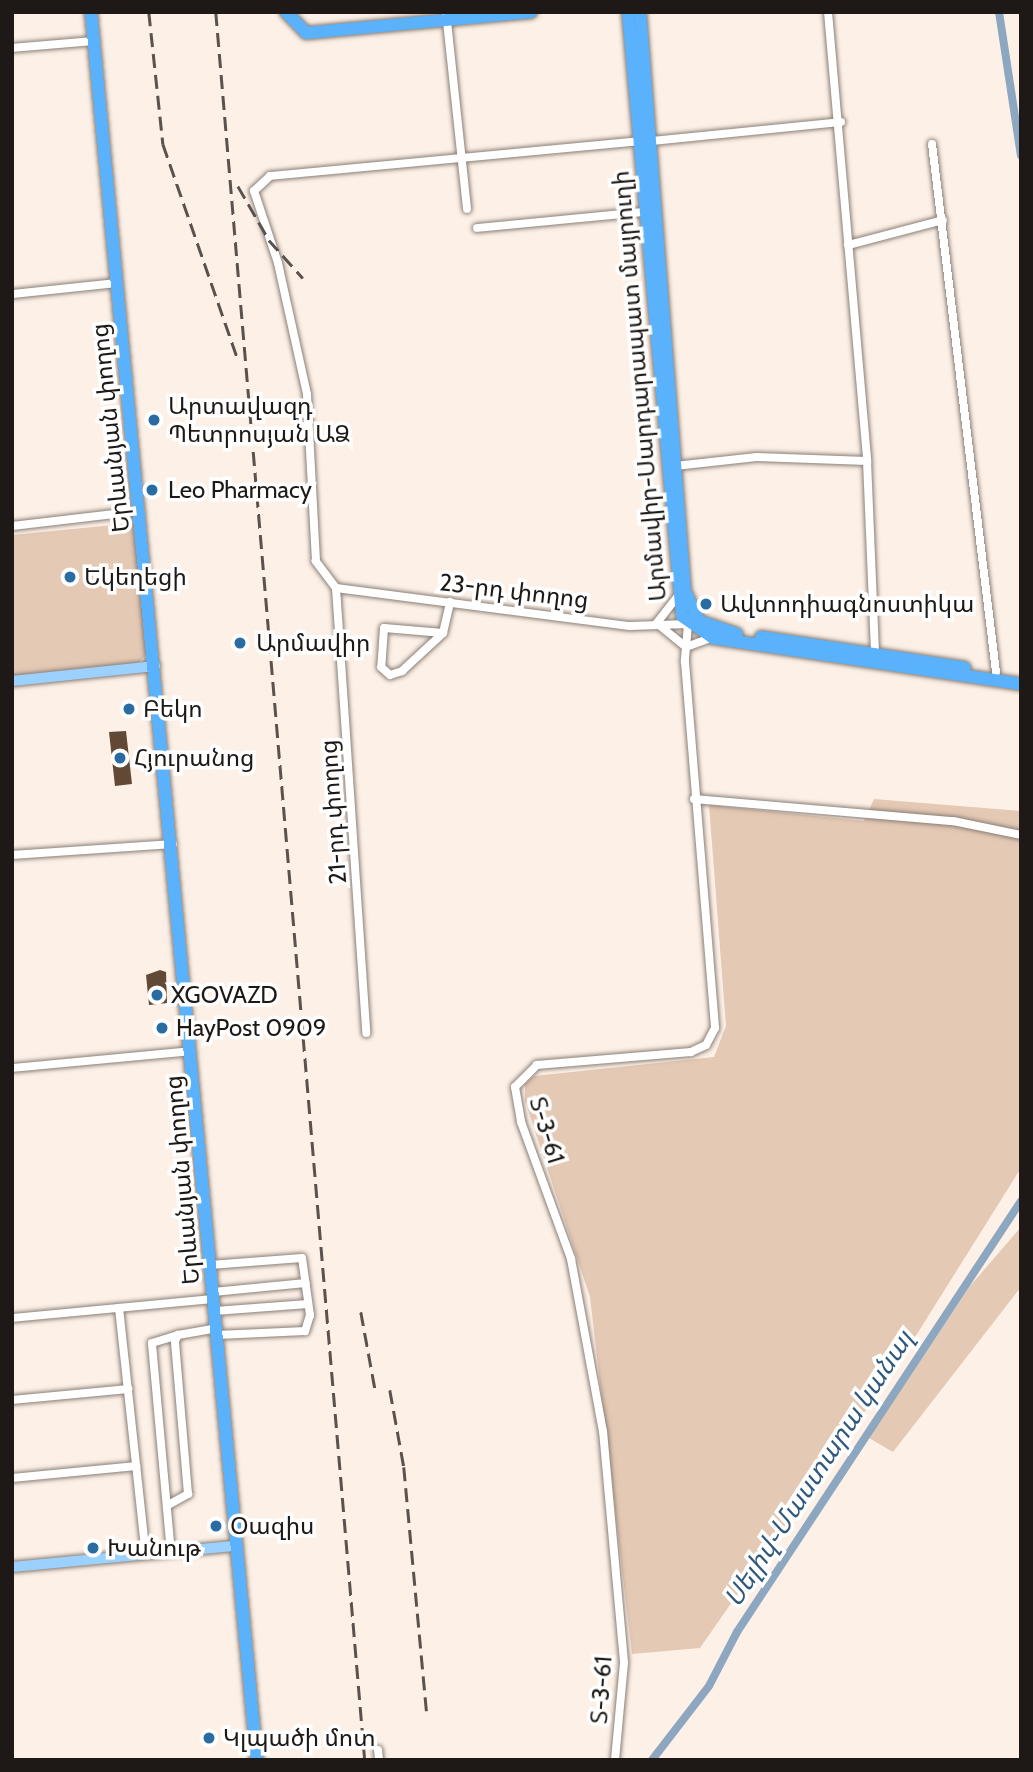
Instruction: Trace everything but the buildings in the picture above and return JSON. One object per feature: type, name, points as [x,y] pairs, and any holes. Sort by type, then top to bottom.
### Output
[{"type":"highway","name":"Երևանյան փողոց","points":[[91,12],[173,844],[257,1760]]},
{"type":"highway","points":[[288,14],[306,33],[446,16],[531,12]]},
{"type":"highway","name":"Արմավիր-Սարդարապատ մայրուղի","points":[[628,12],[644,141],[678,596],[691,620],[712,638],[1021,684]]},
{"type":"highway","name":"Արմավիր-Սարդարապատ մայրուղի","points":[[640,12],[643,212],[675,466],[685,591],[691,620]]},
{"type":"highway","name":"Արմավիր-Սարդարապատ մայրուղի","points":[[691,620],[732,633],[1021,676]]},
{"type":"main road","points":[[12,681],[155,667]]},
{"type":"main road","points":[[12,1567],[236,1546]]},
{"type":"street","points":[[828,12],[841,122],[848,245],[867,461],[875,653]]},
{"type":"street","points":[[446,16],[467,209]]},
{"type":"street","points":[[12,48],[93,41]]},
{"type":"street","points":[[336,588],[316,561],[307,394],[278,263],[254,191],[270,176],[463,161],[841,122]]},
{"type":"street","points":[[932,144],[996,673]]},
{"type":"street","points":[[477,228],[643,212]]},
{"type":"street","points":[[848,245],[943,220]]},
{"type":"street","points":[[12,294],[117,284]]},
{"type":"street","points":[[675,466],[757,457],[867,461]]},
{"type":"street","points":[[12,526],[140,511]]},
{"type":"street","name":"23-րդ փողոց","points":[[336,588],[656,624],[691,620]]},
{"type":"street","name":"21-րդ փողոց","points":[[336,588],[366,1033]]},
{"type":"street","points":[[678,596],[656,624],[686,647],[712,638]]},
{"type":"street","points":[[443,633],[384,628],[381,667],[390,675],[402,671],[443,633],[450,602]]},
{"type":"street","name":"Տ-3-61","points":[[615,1760],[624,1663],[603,1431],[571,1259],[521,1122],[515,1087],[537,1065],[691,1052],[706,1045],[715,1027],[694,799],[686,647],[691,620]]},
{"type":"street","points":[[694,799],[953,821],[1021,835]]},
{"type":"street","points":[[12,855],[173,844]]},
{"type":"street","points":[[12,1068],[191,1051]]},
{"type":"street","points":[[171,1553],[170,1504],[152,1343],[178,1335],[216,1331],[305,1331],[309,1304],[302,1258],[211,1265]]},
{"type":"street","points":[[214,1301],[306,1283]]},
{"type":"street","points":[[12,1318],[214,1301],[309,1304]]},
{"type":"street","points":[[119,1308],[146,1555]]},
{"type":"street","points":[[170,1504],[188,1494],[178,1335]]},
{"type":"street","points":[[12,1400],[128,1388]]},
{"type":"street","points":[[12,1478],[136,1466]]},
{"type":"shaded area","points":[[134,523],[148,652],[136,666],[12,677],[12,535]]},
{"type":"shaded area","points":[[874,799],[1021,811],[1021,1168],[902,1358],[700,1648],[632,1654],[590,1297],[525,1101],[525,1084],[534,1076],[714,1057],[726,1026],[709,805],[864,821]]},
{"type":"shaded area","points":[[1021,1227],[1021,1287],[893,1452],[869,1438],[970,1286]]},
{"type":"waterway","name":"Սելիվ֊Մաստարա կանալ","points":[[999,12],[1021,155]]},
{"type":"waterway","name":"Սելիվ֊Մաստարա կանալ","points":[[652,1760],[709,1686],[737,1632],[1021,1201]]},
{"type":"railway","points":[[149,12],[163,144],[238,359]]},
{"type":"railway","points":[[216,12],[365,1760]]},
{"type":"railway","points":[[238,186],[269,240],[303,278]]},
{"type":"railway","points":[[361,1312],[376,1394]]},
{"type":"railway","points":[[390,1390],[404,1467],[427,1714]]},
{"type":"place","name":"Արտավազդ Պետրոսյան ԱՁ","points":[[154,420]]},
{"type":"place","name":"Leo Pharmacy","points":[[152,490]]},
{"type":"place","name":"Եկեղեցի","points":[[70,577]]},
{"type":"place","name":"Ավտոդիագնոստիկա","points":[[706,604]]},
{"type":"place","name":"Արմավիր","points":[[240,643]]},
{"type":"place","name":"Բեկո","points":[[129,709]]},
{"type":"place","name":"Հյուրանոց","points":[[120,758]]},
{"type":"place","name":"XGOVAZD","points":[[157,995]]},
{"type":"place","name":"HayPost 0909","points":[[162,1028]]},
{"type":"place","name":"Օազիս","points":[[216,1526]]},
{"type":"place","name":"Խանութ","points":[[93,1548]]},
{"type":"place","name":"Կլպածի մոտ","points":[[209,1738]]}]
